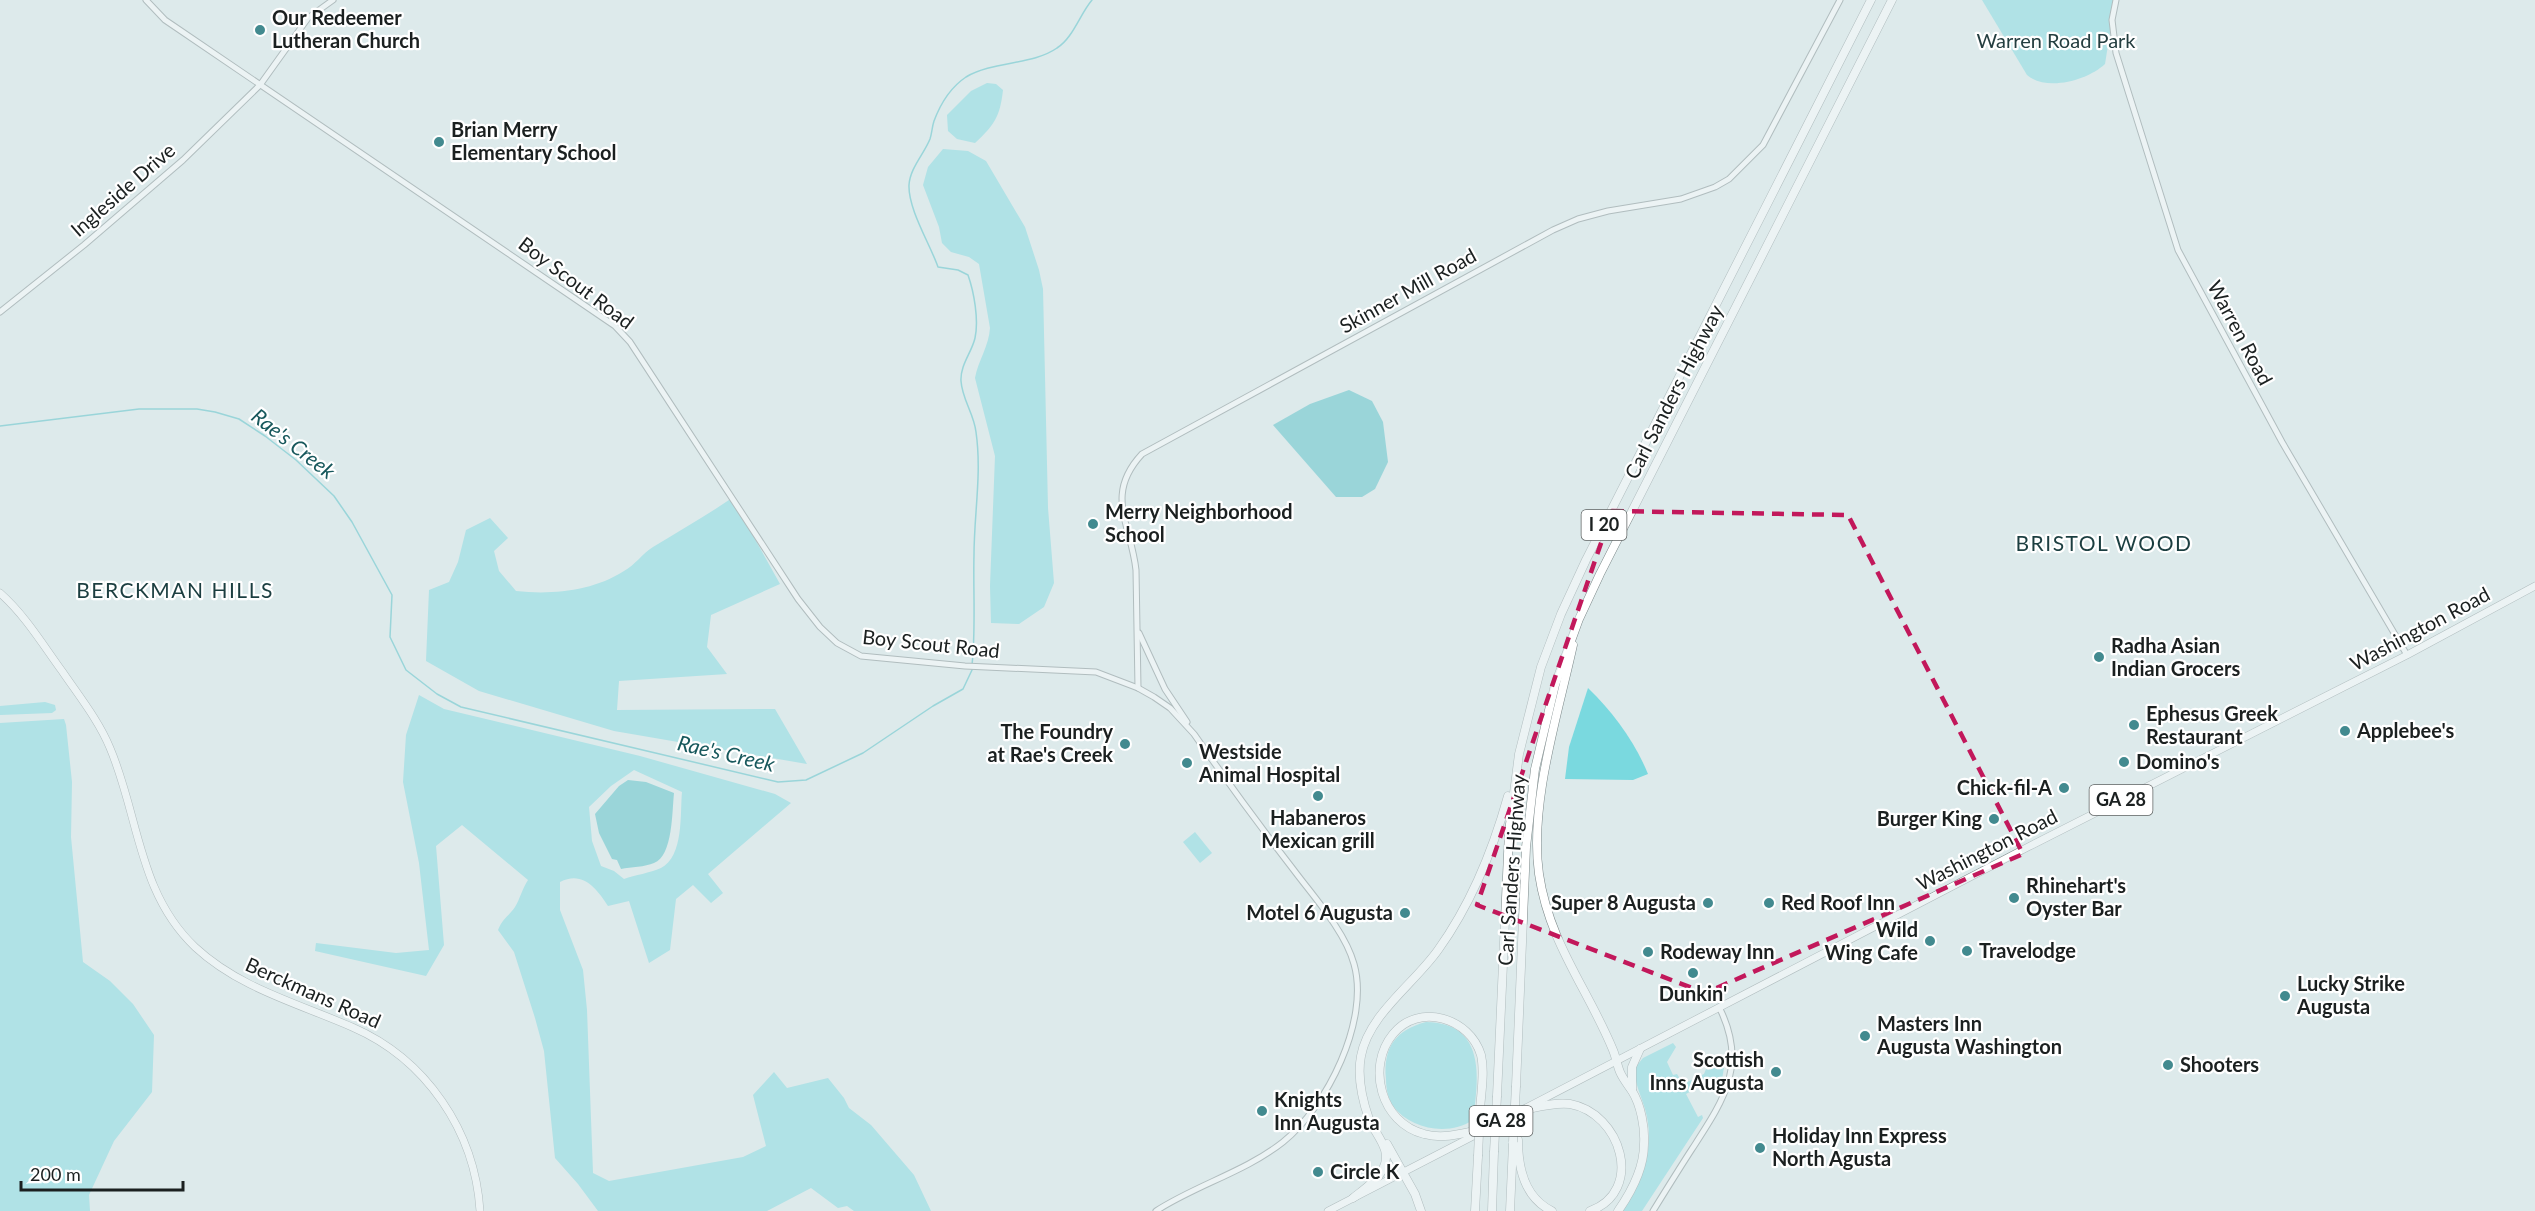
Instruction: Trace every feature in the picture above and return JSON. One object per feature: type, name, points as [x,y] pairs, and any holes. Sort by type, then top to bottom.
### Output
[{"type":"highway","name":"Carl Sanders Highway","points":[[1492,1211],[1509,832],[1519,754],[1541,668],[1573,587],[1871,0]]},
{"type":"highway","name":"Carl Sanders Highway","points":[[1510,1211],[1515,1141],[1515,1091],[1526,847],[1531,798],[1547,713],[1579,619],[1892,0]]},
{"type":"highway","points":[[1579,619],[1547,762],[1538,841],[1539,871],[1545,906],[1556,937],[1613,1050],[1624,1080],[1632,1090]]},
{"type":"highway","points":[[1353,1198],[1380,1175],[1386,1158],[1384,1147],[1370,1121],[1362,1098],[1360,1064],[1368,1035],[1375,1023],[1423,969],[1456,921],[1490,852],[1519,754]]},
{"type":"highway","points":[[1475,1211],[1478,1156],[1480,1110],[1482,1060],[1477,1045],[1464,1029],[1452,1021],[1432,1016],[1410,1021],[1398,1029],[1384,1048],[1379,1065],[1382,1094],[1396,1116],[1410,1128],[1434,1136],[1451,1136],[1488,1128]]},
{"type":"highway","points":[[1618,1211],[1636,1181],[1642,1162],[1644,1142],[1641,1117],[1632,1090],[1632,1067],[1640,1049]]},
{"type":"highway","points":[[1362,1098],[1415,1194],[1421,1211]]},
{"type":"highway","points":[[1524,1110],[1560,1104],[1578,1106],[1592,1112],[1611,1131],[1620,1152],[1621,1165],[1618,1183],[1606,1201],[1590,1211]]},
{"type":"highway","points":[[1515,1141],[1527,1187],[1541,1204],[1552,1211]]},
{"type":"main road","name":"Washington Road","points":[[1328,1211],[2028,847],[2407,655],[2523,592],[2535,588]]},
{"type":"main road","name":"Berckmans Road","points":[[0,593],[44,646],[101,730],[118,772],[152,885],[164,908],[182,933],[194,946],[229,973],[272,995],[364,1032],[392,1049],[413,1067],[439,1096],[459,1130],[472,1161],[480,1211]]},
{"type":"street","name":"Boy Scout Road","points":[[146,0],[165,20],[615,326],[637,352],[798,599],[820,627],[837,643],[861,656],[964,666],[1096,672],[1138,688],[1170,708],[1194,734],[1324,910],[1346,945],[1354,963],[1356,999],[1347,1043],[1334,1079],[1322,1100],[1301,1126],[1267,1153],[1156,1211]]},
{"type":"street","name":"Ingleside Drive","points":[[0,312],[84,245],[183,160],[260,84],[308,18],[333,0]]},
{"type":"street","name":"Skinner Mill Road","points":[[1138,688],[1134,556],[1121,507],[1125,477],[1142,454],[1552,230],[1578,219],[1608,211],[1681,199],[1715,187],[1729,179],[1763,145],[1840,0]]},
{"type":"street","name":"Warren Road","points":[[2116,0],[2112,20],[2116,53],[2178,250],[2282,442],[2407,655]]},
{"type":"street","points":[[1138,633],[1165,689],[1194,734]]},
{"type":"street","points":[[1653,1211],[1710,1124],[1729,1084],[1733,1052],[1726,1021],[1720,1009]]},
{"type":"highlighted area","points":[[1612,511],[1848,515],[2023,854],[1705,993],[1477,905]]},
{"type":"green space","name":"Warren Road Park","points":[[1982,0],[2115,0],[2105,64],[2088,75],[2067,82],[2045,83],[2035,80],[2027,75]]},
{"type":"green space","points":[[987,83],[996,84],[1003,90],[995,120],[975,143],[957,139],[948,131],[947,115],[971,91]]},
{"type":"green space","points":[[943,149],[968,151],[986,161],[1025,227],[1043,289],[1048,508],[1054,583],[1044,607],[1019,624],[991,623],[990,586],[995,456],[975,378],[988,341],[990,328],[979,264],[969,257],[951,252],[942,243],[939,227],[923,185],[928,167]]},
{"type":"green space","points":[[732,498],[780,584],[711,615],[707,647],[727,674],[619,681],[617,710],[775,709],[807,764],[614,731],[479,691],[426,661],[429,590],[449,582],[458,562],[466,530],[490,518],[508,538],[494,551],[499,571],[516,591],[558,592],[586,587],[612,578],[628,569],[653,547]]},
{"type":"green space","points":[[1588,688],[1622,728],[1637,750],[1648,774],[1633,780],[1565,779],[1569,747]]},
{"type":"green space","points":[[419,695],[444,709],[640,756],[775,794],[791,803],[708,874],[723,893],[711,903],[693,885],[676,899],[670,950],[649,963],[629,901],[608,906],[594,888],[582,880],[576,878],[560,882],[560,910],[583,970],[587,1010],[593,1173],[609,1181],[743,1157],[766,1146],[753,1095],[774,1072],[787,1088],[828,1078],[849,1108],[871,1125],[914,1175],[931,1211],[854,1211],[847,1206],[838,1208],[811,1188],[767,1211],[598,1211],[555,1158],[544,1051],[514,952],[498,930],[515,907],[528,880],[462,825],[436,846],[444,945],[426,976],[315,951],[316,943],[396,953],[429,950],[419,863],[403,782],[406,735]],"holes":[[[634,770],[682,792],[679,834],[674,854],[668,862],[657,870],[624,879],[614,871],[601,866],[592,841],[589,807],[611,786]]]},
{"type":"green space","points":[[45,702],[55,705],[56,710],[52,713],[0,715],[0,706]]},
{"type":"green space","points":[[64,719],[72,782],[71,837],[83,962],[110,981],[133,1004],[154,1035],[152,1092],[114,1141],[89,1195],[90,1211],[0,1211],[0,723]]},
{"type":"green space","points":[[1195,832],[1212,853],[1200,863],[1183,842]]},
{"type":"green space","points":[[1426,1022],[1445,1025],[1460,1032],[1469,1042],[1477,1071],[1477,1087],[1473,1120],[1463,1125],[1442,1129],[1420,1125],[1401,1114],[1390,1100],[1386,1086],[1389,1049],[1399,1035]]},
{"type":"green space","points":[[1673,1043],[1676,1047],[1667,1062],[1673,1075],[1677,1074],[1683,1084],[1704,1074],[1706,1069],[1718,1065],[1721,1058],[1725,1061],[1721,1086],[1714,1079],[1686,1094],[1698,1117],[1702,1115],[1703,1118],[1642,1211],[1622,1211],[1636,1187],[1646,1163],[1648,1150],[1648,1123],[1634,1069],[1643,1058]]},
{"type":"shaded area","points":[[1349,390],[1372,401],[1383,422],[1388,462],[1375,489],[1362,497],[1336,497],[1273,425],[1310,404]]},
{"type":"shaded area","points":[[628,780],[646,782],[674,793],[673,811],[668,843],[660,859],[654,863],[621,869],[617,860],[612,859],[599,833],[595,814],[619,786]]},
{"type":"waterway","name":"Rae's Creek","points":[[972,665],[978,448],[975,425],[963,394],[961,375],[975,338],[975,306],[968,275],[958,270],[938,267],[912,205],[910,179],[930,139],[939,109],[956,86],[966,77],[977,72],[1036,57],[1057,48],[1068,38],[1092,0]]},
{"type":"waterway","name":"Rae's Creek","points":[[0,426],[139,409],[197,409],[239,419],[296,460],[334,496],[352,522],[392,595],[390,637],[406,670],[437,694],[461,707],[778,782],[806,780],[863,753],[933,706],[963,689],[972,670]]},
{"type":"place","name":"Our Redeemer Lutheran Church","points":[[260,30]]},
{"type":"place","name":"Brian Merry Elementary School","points":[[439,142]]},
{"type":"place","name":"Merry Neighborhood School","points":[[1093,524]]},
{"type":"place","name":"Radha Asian Indian Grocers","points":[[2099,657]]},
{"type":"place","name":"Ephesus Greek Restaurant","points":[[2134,725]]},
{"type":"place","name":"Applebee's","points":[[2345,731]]},
{"type":"place","name":"The Foundry at Rae's Creek","points":[[1125,744]]},
{"type":"place","name":"Domino's","points":[[2124,762]]},
{"type":"place","name":"Westside Animal Hospital","points":[[1187,763]]},
{"type":"place","name":"Chick-fil-A","points":[[2064,788]]},
{"type":"place","name":"Habaneros Mexican grill","points":[[1318,796]]},
{"type":"place","name":"Burger King","points":[[1994,819]]},
{"type":"place","name":"Rhinehart's Oyster Bar","points":[[2014,898]]},
{"type":"place","name":"Super 8 Augusta","points":[[1708,903]]},
{"type":"place","name":"Red Roof Inn","points":[[1769,903]]},
{"type":"place","name":"Motel 6 Augusta","points":[[1405,913]]},
{"type":"place","name":"Wild Wing Cafe","points":[[1930,941]]},
{"type":"place","name":"Travelodge","points":[[1967,951]]},
{"type":"place","name":"Rodeway Inn","points":[[1648,952]]},
{"type":"place","name":"Dunkin'","points":[[1693,973]]},
{"type":"place","name":"Lucky Strike Augusta","points":[[2285,996]]},
{"type":"place","name":"Masters Inn Augusta Washington","points":[[1865,1036]]},
{"type":"place","name":"Shooters","points":[[2168,1065]]},
{"type":"place","name":"Scottish Inns Augusta","points":[[1776,1072]]},
{"type":"place","name":"Knights Inn Augusta","points":[[1262,1111]]},
{"type":"place","name":"Holiday Inn Express North Agusta","points":[[1760,1148]]},
{"type":"place","name":"Circle K","points":[[1318,1172]]},
{"type":"district","name":"BRISTOL WOOD","points":[[2104,544]]},
{"type":"district","name":"BERCKMAN HILLS","points":[[175,591]]}]
